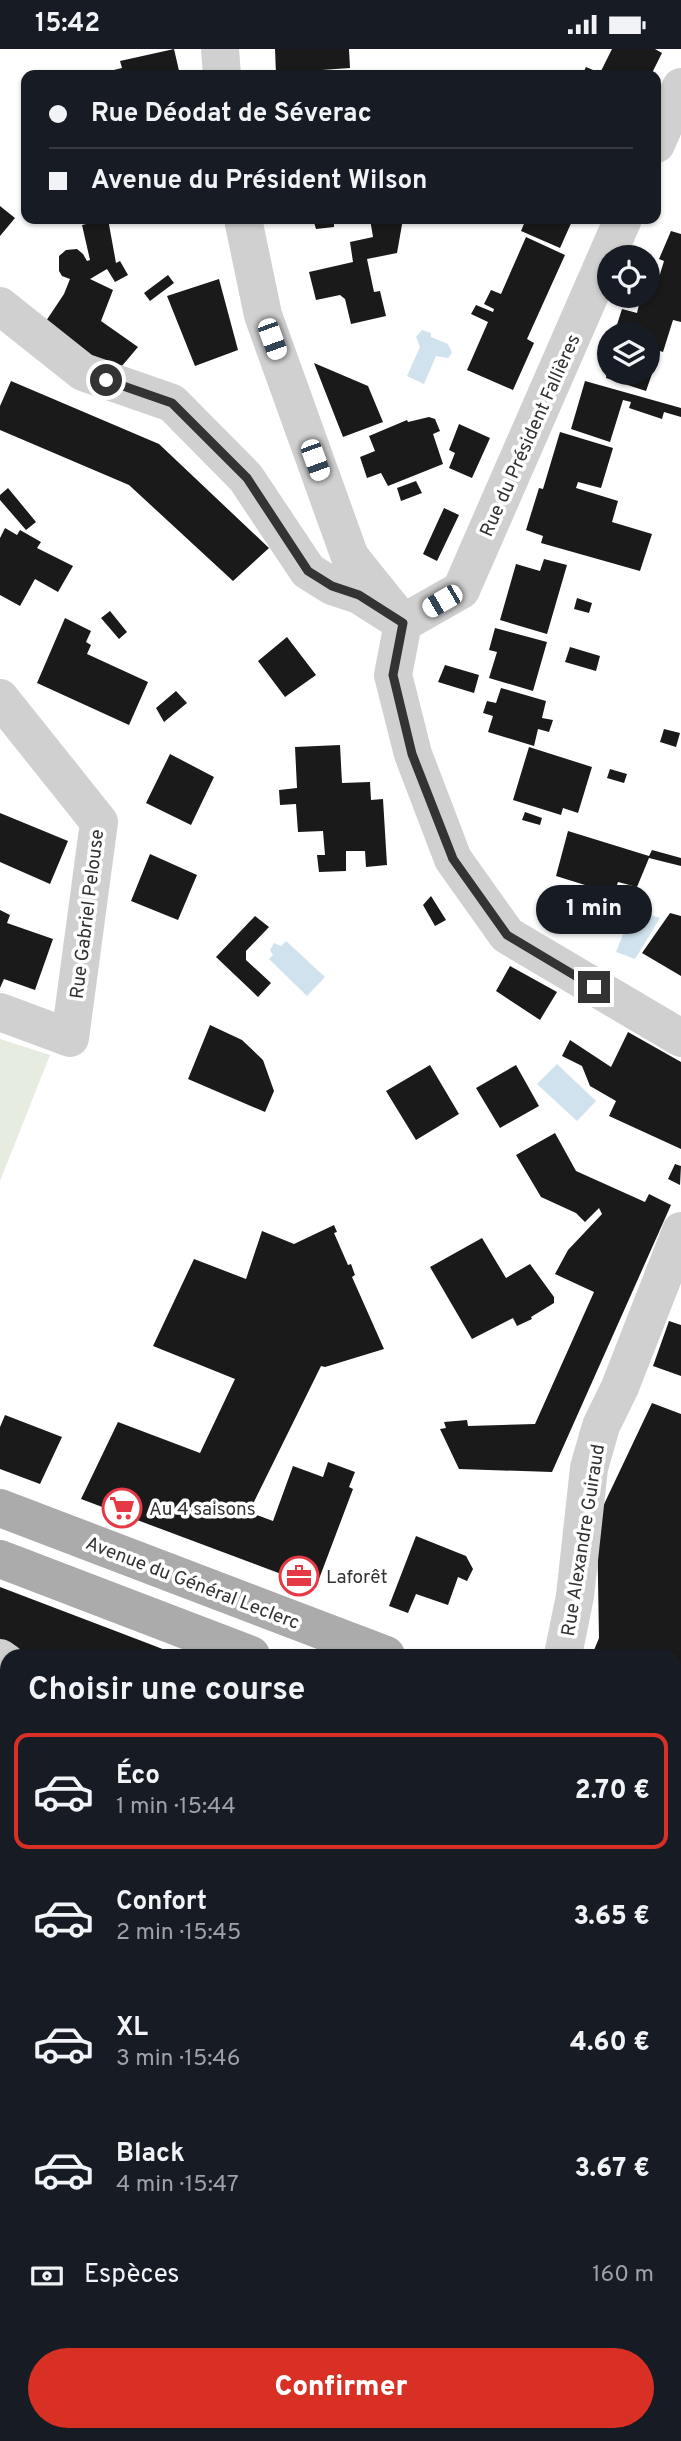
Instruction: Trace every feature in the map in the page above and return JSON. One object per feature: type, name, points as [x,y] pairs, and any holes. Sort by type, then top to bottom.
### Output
[{"type":"main road","name":"Avenue du Général Leclerc","points":[[0,1508],[370,1649]]},
{"type":"main road","points":[[0,1559],[225,1649]]},
{"type":"street","points":[[220,49],[222,70]]},
{"type":"street","points":[[661,133],[681,87]]},
{"type":"street","points":[[244,224],[263,315],[350,557],[403,623],[393,675],[412,754],[453,859],[507,935],[681,1038]]},
{"type":"street","name":"Rue du Président Fallières","points":[[403,623],[461,590],[622,224]]},
{"type":"street","points":[[0,306],[83,372],[172,403],[247,478],[308,571],[332,586],[359,595],[403,623]]},
{"type":"street","name":"Rue Gabriel Pelouse","points":[[0,698],[99,822],[70,1038],[0,1012]]},
{"type":"street","name":"Rue Alexandre Guiraud","points":[[564,1649],[575,1596],[589,1468],[598,1437],[681,1231]]},
{"type":"shaded area","points":[[0,1039],[50,1055],[0,1181]]},
{"type":"water","points":[[422,330],[448,344],[452,353],[448,358],[436,356],[424,384],[407,376],[420,347],[416,337]]},
{"type":"water","points":[[633,909],[660,918],[635,959],[616,952]]},
{"type":"water","points":[[286,941],[325,977],[307,996],[269,959],[273,955],[270,950],[274,943],[281,946]]},
{"type":"water","points":[[557,1064],[596,1101],[577,1121],[537,1084]]},
{"type":"building","points":[[174,49],[179,70],[114,70],[122,68],[120,61]]},
{"type":"building","points":[[275,49],[349,49],[350,68],[276,70]]},
{"type":"building","points":[[612,49],[655,49],[662,53],[654,70],[602,70]]},
{"type":"building","points":[[0,206],[15,218],[0,236]]},
{"type":"building","points":[[109,224],[116,263],[120,261],[128,275],[115,282],[107,269],[90,279],[113,290],[101,321],[138,347],[116,373],[38,333],[64,294],[70,279],[62,276],[59,271],[59,256],[66,250],[77,249],[87,261],[90,260],[82,225]]},
{"type":"building","points":[[314,224],[334,224],[334,227],[316,229]]},
{"type":"building","points":[[371,224],[402,224],[397,253],[367,259],[374,292],[380,291],[386,316],[351,324],[345,299],[340,295],[316,300],[309,272],[353,262],[350,242],[373,237]]},
{"type":"building","points":[[524,224],[571,224],[560,248],[521,231]]},
{"type":"building","points":[[671,231],[681,234],[681,322],[673,320],[663,352],[660,351],[660,322],[618,322],[622,309],[637,313],[638,308],[660,308],[660,274],[664,261],[660,257]]},
{"type":"building","points":[[526,237],[565,255],[527,339],[534,343],[513,390],[467,370],[488,322],[471,314],[476,305],[493,312],[494,309],[484,304],[491,290],[501,294]]},
{"type":"building","points":[[168,275],[174,283],[150,301],[144,293]]},
{"type":"building","points":[[219,279],[238,350],[195,366],[167,296]]},
{"type":"building","points":[[314,363],[368,386],[383,422],[343,437]]},
{"type":"building","points":[[11,381],[159,444],[269,548],[233,581],[129,485],[0,430],[0,406]]},
{"type":"building","points":[[585,381],[681,408],[681,417],[664,412],[662,419],[629,408],[631,402],[623,400],[610,442],[571,429]]},
{"type":"building","points":[[628,385],[648,385],[646,391]]},
{"type":"building","points":[[429,417],[435,419],[440,431],[433,434],[443,464],[388,486],[381,473],[367,478],[360,457],[375,451],[369,436],[407,420],[408,422]]},
{"type":"building","points":[[459,424],[490,438],[472,478],[449,468],[455,453],[449,450]]},
{"type":"building","points":[[560,432],[613,448],[601,488],[578,482],[576,488],[618,501],[612,522],[652,534],[640,571],[541,543],[543,536],[526,530],[539,488],[543,489]]},
{"type":"building","points":[[416,481],[422,493],[401,501],[397,488]]},
{"type":"building","points":[[8,488],[36,522],[26,530],[0,500],[0,495]]},
{"type":"building","points":[[444,508],[459,515],[437,561],[423,554]]},
{"type":"building","points":[[5,528],[17,535],[20,530],[41,542],[37,548],[73,566],[58,592],[35,579],[20,606],[0,595],[0,538]]},
{"type":"building","points":[[544,559],[567,565],[547,634],[500,620],[516,564],[540,571]]},
{"type":"building","points":[[577,598],[592,603],[589,613],[574,609]]},
{"type":"building","points":[[110,611],[127,632],[119,639],[101,618]]},
{"type":"building","points":[[65,618],[91,631],[86,642],[91,645],[87,654],[148,682],[129,725],[37,683]]},
{"type":"building","points":[[495,628],[547,642],[533,691],[489,678],[497,652],[489,650]]},
{"type":"building","points":[[287,637],[316,675],[285,697],[258,661]]},
{"type":"building","points":[[570,647],[600,656],[596,671],[565,662]]},
{"type":"building","points":[[445,665],[479,675],[474,693],[438,682]]},
{"type":"building","points":[[501,688],[546,701],[542,718],[553,720],[549,732],[538,729],[534,746],[488,732],[493,716],[483,713],[487,701],[496,703]]},
{"type":"building","points":[[176,691],[187,703],[164,722],[156,708]]},
{"type":"building","points":[[664,729],[680,733],[676,747],[660,742]]},
{"type":"building","points":[[340,745],[342,783],[370,782],[371,800],[383,799],[387,865],[366,867],[365,851],[346,851],[346,871],[319,872],[317,855],[325,855],[323,831],[298,832],[296,804],[280,805],[279,790],[297,788],[295,747]]},
{"type":"building","points":[[529,747],[592,767],[578,813],[563,808],[561,815],[513,800]]},
{"type":"building","points":[[170,754],[214,777],[191,825],[146,803]]},
{"type":"building","points":[[610,769],[627,774],[624,783],[607,778]]},
{"type":"building","points":[[525,812],[542,818],[540,825],[522,820]]},
{"type":"building","points":[[0,813],[68,841],[50,884],[0,862]]},
{"type":"building","points":[[568,831],[649,856],[652,850],[681,858],[681,866],[649,858],[637,887],[618,882],[614,894],[556,876]]},
{"type":"building","points":[[150,854],[197,875],[178,920],[131,901]]},
{"type":"building","points":[[431,896],[446,920],[435,926],[423,905]]},
{"type":"building","points":[[0,910],[10,915],[7,923],[53,939],[35,990],[4,979],[0,988]]},
{"type":"building","points":[[670,913],[681,916],[681,976],[642,953]]},
{"type":"building","points":[[255,916],[269,927],[246,951],[246,960],[271,983],[258,997],[216,957]]},
{"type":"building","points":[[510,966],[557,992],[540,1020],[496,991]]},
{"type":"building","points":[[210,1025],[242,1040],[263,1060],[274,1091],[265,1112],[188,1079]]},
{"type":"building","points":[[628,1032],[681,1062],[681,1149],[609,1116],[616,1101],[590,1086],[582,1066],[562,1056],[570,1040],[611,1067]]},
{"type":"building","points":[[430,1065],[459,1114],[416,1140],[386,1091]]},
{"type":"building","points":[[516,1065],[539,1106],[500,1128],[476,1088]]},
{"type":"building","points":[[555,1133],[576,1171],[645,1202],[649,1194],[671,1205],[552,1472],[459,1469],[440,1429],[446,1428],[444,1422],[467,1420],[468,1426],[535,1424],[594,1292],[555,1274],[568,1250],[602,1214],[599,1208],[585,1222],[576,1213],[541,1197],[516,1155]]},
{"type":"building","points":[[675,1164],[681,1166],[680,1185],[668,1179]]},
{"type":"building","points":[[334,1225],[337,1232],[334,1233],[348,1265],[351,1264],[355,1275],[352,1277],[384,1349],[321,1366],[249,1512],[273,1521],[293,1466],[323,1477],[328,1462],[355,1472],[349,1487],[353,1489],[316,1587],[81,1499],[118,1422],[200,1453],[235,1379],[153,1346],[194,1259],[246,1279],[262,1231],[294,1244]]},
{"type":"building","points":[[482,1238],[506,1278],[530,1264],[554,1297],[554,1303],[517,1326],[513,1318],[472,1339],[430,1267]]},
{"type":"building","points":[[669,1321],[681,1325],[681,1376],[653,1366]]},
{"type":"building","points":[[652,1403],[681,1414],[681,1649],[594,1649],[599,1638],[597,1519]]},
{"type":"building","points":[[5,1415],[62,1437],[40,1484],[0,1469],[0,1427]]},
{"type":"building","points":[[416,1536],[466,1556],[473,1569],[467,1581],[458,1577],[448,1605],[416,1594],[408,1613],[389,1606]]},
{"type":"building","points":[[0,1587],[162,1649],[13,1649],[0,1640]]},
{"type":"place","name":"Au 4 saisons","points":[[122,1508]]},
{"type":"place","name":"Laforêt","points":[[299,1576]]},
{"type":"route","points":[[106,380],[172,403],[247,478],[308,571],[332,586],[359,595],[403,623],[393,675],[412,754],[453,859],[507,935],[594,987]]}]
